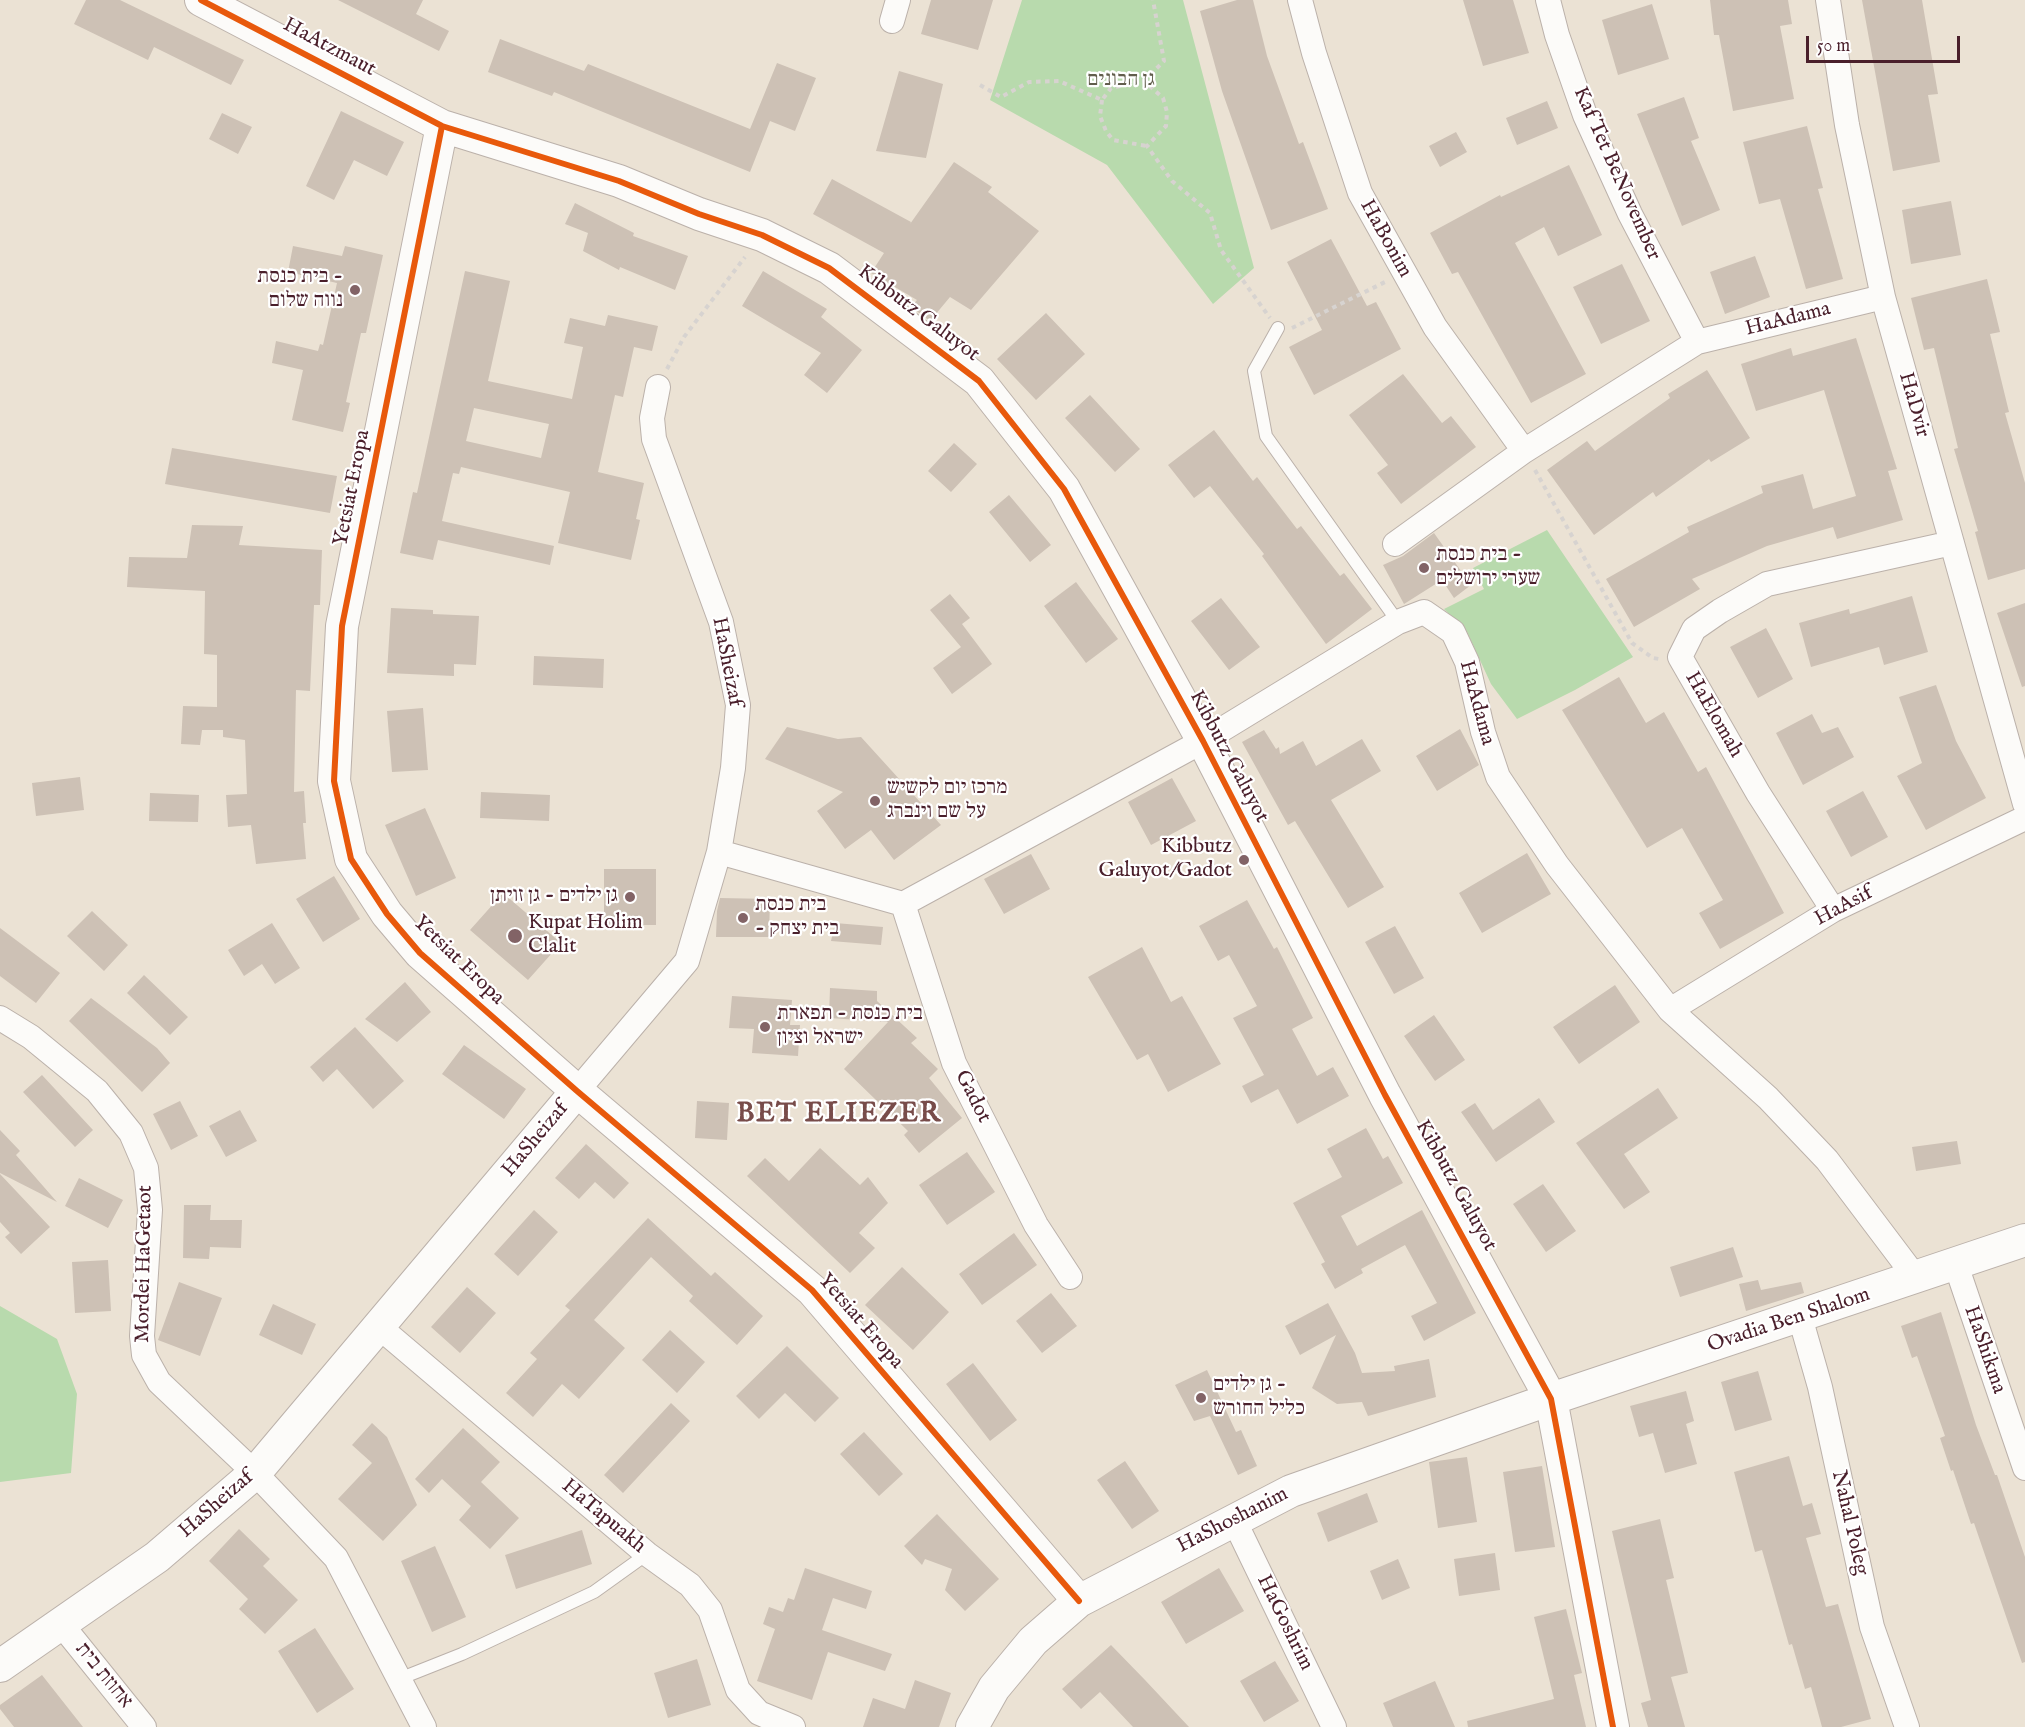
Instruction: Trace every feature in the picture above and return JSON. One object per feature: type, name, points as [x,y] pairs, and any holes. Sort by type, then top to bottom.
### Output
[{"type":"street","name":"HaAtzmaut","points":[[201,0],[441,126]]},
{"type":"street","name":"HaBonim","points":[[1300,0],[1314,53],[1360,193],[1435,327],[1524,452]]},
{"type":"street","name":"Kaf Tet BeNovember","points":[[1548,0],[1557,35],[1585,115],[1629,214],[1697,342]]},
{"type":"street","name":"HaDvir","points":[[1828,0],[1846,125],[1883,297],[2025,804]]},
{"type":"street","name":"Kibbutz Galuyot","points":[[441,126],[619,181],[699,214],[762,235],[829,268],[979,381],[1064,489],[1203,741],[1385,1095],[1551,1399],[1613,1727]]},
{"type":"street","name":"Yetsiat Eropa","points":[[441,126],[342,626],[334,781],[351,859],[387,915],[420,953],[577,1091],[812,1290],[1079,1601]]},
{"type":"street","name":"HaAdama","points":[[1395,544],[1524,452],[1697,342],[1883,297]]},
{"type":"street","name":"HaSheizaf","points":[[0,1666],[157,1557],[255,1473],[687,961],[719,852],[733,768],[738,705],[721,622],[654,439],[652,418],[658,387]]},
{"type":"street","name":"HaElomah","points":[[1833,910],[1758,793],[1680,657],[1694,630],[1720,611],[1767,584],[1952,543]]},
{"type":"street","name":"HaAdama","points":[[903,903],[1203,741],[1398,622],[1424,612],[1453,632],[1467,662],[1483,732],[1498,777],[1557,865],[1670,1010]]},
{"type":"street","name":"HaAsif","points":[[1670,1010],[1833,910],[2025,818]]},
{"type":"street","points":[[719,852],[903,903]]},
{"type":"street","name":"Gadot","points":[[903,903],[954,1063],[1036,1225],[1070,1277]]},
{"type":"street","points":[[1670,1010],[1768,1098],[1827,1160],[1916,1278]]},
{"type":"street","name":"Mordei HaGetaot","points":[[0,1018],[31,1037],[96,1091],[131,1133],[146,1168],[150,1210],[142,1336],[144,1355],[159,1382],[255,1473],[336,1558],[424,1727]]},
{"type":"street","name":"Ovadia Ben Shalom","points":[[1551,1399],[2025,1240]]},
{"type":"street","name":"HaShikma","points":[[1956,1265],[2025,1468]]},
{"type":"street","name":"Nahal Poleg","points":[[1800,1317],[1820,1387],[1872,1627],[1907,1727]]},
{"type":"street","name":"HaTapuakh","points":[[378,1326],[647,1554],[690,1585],[710,1610],[738,1690],[759,1713],[793,1727]]},
{"type":"street","name":"HaShoshanim","points":[[972,1727],[994,1688],[1034,1641],[1079,1601],[1292,1491],[1551,1399]]},
{"type":"street","name":"HaGoshrim","points":[[1234,1520],[1334,1727]]},
{"type":"street","name":"אחוזת בית","points":[[61,1624],[144,1727]]},
{"type":"lane","points":[[1278,328],[1254,371],[1266,436],[1398,622]]},
{"type":"lane","points":[[399,1679],[473,1650],[594,1592],[647,1554]]},
{"type":"path","points":[[1153,0],[1164,61],[1144,81],[1111,88],[1102,100],[1100,116],[1106,132],[1113,140],[1147,146],[1172,181],[1210,213],[1221,250],[1282,333],[1404,272]]},
{"type":"path","points":[[980,85],[1001,96],[1029,82],[1059,81],[1102,100]]},
{"type":"path","points":[[1144,81],[1163,98],[1167,112],[1166,126],[1147,146]]},
{"type":"path","points":[[658,387],[684,337],[762,235]]},
{"type":"path","points":[[1524,452],[1632,643],[1653,658],[1683,662]]},
{"type":"green space","name":"גן הבונים","points":[[1022,0],[1183,0],[1254,268],[1213,304],[1107,165],[990,100]]},
{"type":"green space","points":[[1547,530],[1633,657],[1517,719],[1491,684],[1467,632],[1444,609],[1484,589],[1473,568]]},
{"type":"green space","points":[[0,1306],[57,1339],[77,1394],[71,1473],[0,1482]]},
{"type":"building","points":[[86,0],[120,0],[244,60],[231,85],[154,47],[148,60],[74,24]]},
{"type":"building","points":[[338,0],[423,0],[416,14],[449,31],[439,51]]},
{"type":"building","points":[[931,0],[993,0],[978,50],[921,34]]},
{"type":"building","points":[[1237,0],[1253,0],[1267,56],[1299,144],[1303,142],[1328,209],[1271,230],[1222,91],[1200,11]]},
{"type":"building","points":[[1463,0],[1513,0],[1529,53],[1483,66]]},
{"type":"building","points":[[1710,0],[1788,0],[1792,24],[1780,26],[1794,99],[1733,111],[1719,35],[1714,35]]},
{"type":"building","points":[[1862,0],[1922,0],[1938,94],[1928,95],[1940,162],[1893,171]]},
{"type":"building","points":[[1652,4],[1669,59],[1618,75],[1602,20]]},
{"type":"building","points":[[500,39],[584,71],[588,64],[750,129],[777,63],[816,78],[795,131],[770,121],[750,172],[554,92],[552,96],[488,72]]},
{"type":"building","points":[[899,71],[943,84],[926,158],[876,151]]},
{"type":"building","points":[[1684,97],[1699,138],[1691,141],[1720,210],[1682,226],[1637,114]]},
{"type":"building","points":[[1547,101],[1558,128],[1517,145],[1506,118]]},
{"type":"building","points":[[341,111],[404,142],[387,176],[354,160],[334,200],[306,186]]},
{"type":"building","points":[[222,113],[252,127],[238,154],[209,139]]},
{"type":"building","points":[[1807,126],[1823,188],[1818,189],[1843,279],[1806,289],[1780,199],[1759,204],[1743,142]]},
{"type":"building","points":[[1456,132],[1467,152],[1440,167],[1429,146]]},
{"type":"building","points":[[954,162],[992,187],[988,192],[1039,231],[971,310],[950,297],[930,321],[911,307],[917,300],[871,273],[884,253],[813,214],[832,179],[911,222],[910,224]]},
{"type":"building","points":[[1569,165],[1602,235],[1558,256],[1544,227],[1515,243],[1586,374],[1531,403],[1458,272],[1452,274],[1430,233],[1500,195],[1501,197]]},
{"type":"building","points":[[1951,201],[1961,255],[1911,264],[1902,210]]},
{"type":"building","points":[[575,203],[634,233],[633,236],[688,256],[675,290],[620,267],[619,270],[583,251],[588,233],[565,224]]},
{"type":"building","points":[[1331,239],[1367,306],[1376,302],[1401,349],[1314,395],[1289,347],[1322,330],[1287,262]]},
{"type":"building","points":[[293,246],[342,256],[345,246],[383,255],[366,333],[361,333],[346,402],[350,403],[343,432],[292,420],[303,370],[272,363],[276,341],[318,351],[320,344],[323,345],[337,283],[288,272]]},
{"type":"building","points":[[1755,256],[1770,297],[1725,314],[1710,272]]},
{"type":"building","points":[[1622,264],[1650,321],[1601,344],[1573,287]]},
{"type":"building","points":[[465,271],[510,281],[488,381],[572,399],[583,347],[564,343],[570,318],[605,326],[608,315],[658,326],[652,351],[634,347],[623,397],[615,395],[598,472],[644,483],[636,519],[640,520],[631,560],[558,543],[570,492],[461,467],[459,474],[453,473],[442,521],[554,546],[550,565],[438,540],[433,560],[400,553],[413,492],[417,493]],"holes":[[[474,408],[549,424],[541,458],[466,441]]]},
{"type":"building","points":[[763,271],[827,309],[821,317],[862,350],[827,393],[804,375],[821,353],[742,306]]},
{"type":"building","points":[[1987,279],[2000,332],[1990,334],[2009,412],[2005,413],[2025,483],[2025,569],[1988,580],[1975,532],[1978,531],[1954,449],[1958,448],[1934,348],[1924,350],[1911,298]]},
{"type":"building","points":[[1046,313],[1085,354],[1036,400],[997,359]]},
{"type":"building","points":[[1856,338],[1897,469],[1888,471],[1903,520],[1837,539],[1833,527],[1767,546],[1692,579],[1700,589],[1634,627],[1606,579],[1689,532],[1687,527],[1763,493],[1761,486],[1803,474],[1813,509],[1856,496],[1824,390],[1756,411],[1741,364],[1791,348],[1793,356]]},
{"type":"building","points":[[1707,370],[1750,438],[1711,462],[1709,459],[1656,497],[1653,492],[1594,535],[1547,470],[1587,441],[1595,451],[1670,398],[1668,394]]},
{"type":"building","points":[[1403,374],[1442,423],[1451,416],[1476,447],[1401,504],[1377,473],[1388,465],[1349,415]]},
{"type":"building","points":[[1090,395],[1140,449],[1115,472],[1065,418]]},
{"type":"building","points":[[1214,430],[1253,481],[1257,477],[1297,529],[1301,526],[1340,576],[1344,573],[1372,609],[1326,644],[1262,556],[1264,554],[1210,486],[1194,498],[1168,465]]},
{"type":"building","points":[[954,443],[977,464],[951,492],[928,471]]},
{"type":"building","points":[[172,448],[337,476],[330,513],[165,484]]},
{"type":"building","points":[[1009,495],[1051,545],[1030,562],[989,512]]},
{"type":"building","points":[[192,525],[243,526],[239,545],[322,550],[320,605],[314,605],[310,691],[296,690],[294,792],[304,791],[306,823],[303,823],[306,859],[256,864],[251,825],[228,827],[226,795],[247,794],[245,740],[223,737],[223,730],[202,730],[200,745],[181,744],[183,706],[217,707],[217,655],[204,654],[205,591],[127,587],[129,557],[187,558]]},
{"type":"building","points":[[1434,533],[1471,585],[1454,598],[1442,580],[1404,604],[1383,565],[1403,556]]},
{"type":"building","points":[[1076,582],[1118,639],[1086,663],[1044,606]]},
{"type":"building","points":[[950,594],[970,618],[962,624],[992,664],[952,694],[933,668],[961,647],[930,610]]},
{"type":"building","points":[[1912,596],[1928,652],[1884,665],[1879,647],[1811,667],[1799,623],[1849,609],[1850,614]]},
{"type":"building","points":[[1221,598],[1260,647],[1229,670],[1191,621]]},
{"type":"building","points":[[2025,603],[2025,686],[2022,687],[1997,613]]},
{"type":"building","points":[[391,608],[433,610],[433,614],[479,616],[476,665],[454,664],[454,676],[387,673]]},
{"type":"building","points":[[1766,628],[1793,679],[1758,698],[1730,647]]},
{"type":"building","points":[[534,656],[604,659],[603,688],[533,685]]},
{"type":"building","points":[[1619,677],[1646,723],[1664,712],[1698,772],[1706,767],[1784,913],[1720,949],[1699,913],[1723,900],[1682,828],[1647,848],[1562,710]]},
{"type":"building","points":[[1936,685],[1956,741],[1986,798],[1926,830],[1897,776],[1922,763],[1899,697]]},
{"type":"building","points":[[423,708],[428,770],[392,772],[387,711]]},
{"type":"building","points":[[1812,714],[1822,733],[1838,727],[1854,757],[1803,785],[1776,733]]},
{"type":"building","name":"מרכז יום לקשיש על שם וינברג","points":[[787,727],[838,739],[861,737],[941,825],[894,860],[871,830],[845,849],[817,811],[843,792],[765,759]]},
{"type":"building","points":[[1460,729],[1479,765],[1437,791],[1416,756]]},
{"type":"building","points":[[1264,730],[1276,749],[1279,747],[1280,754],[1303,741],[1316,766],[1362,739],[1381,771],[1331,800],[1384,887],[1348,908],[1295,821],[1288,825],[1242,742]]},
{"type":"building","points":[[80,777],[84,810],[36,816],[32,783]]},
{"type":"building","points":[[1172,778],[1196,821],[1151,845],[1128,802]]},
{"type":"building","points":[[1863,791],[1888,837],[1851,857],[1826,811]]},
{"type":"building","points":[[481,792],[550,795],[549,821],[480,818]]},
{"type":"building","points":[[150,793],[199,795],[198,822],[149,821]]},
{"type":"building","points":[[425,808],[456,878],[416,896],[385,825]]},
{"type":"building","points":[[1527,853],[1551,894],[1482,933],[1459,893]]},
{"type":"building","points":[[1031,854],[1050,889],[1004,914],[984,879]]},
{"type":"building","name":"גן ילדים - גן זויתן","points":[[604,869],[656,869],[656,925],[604,925]]},
{"type":"building","points":[[334,876],[360,919],[323,942],[296,899]]},
{"type":"building","name":"Kupat Holim Clalit","points":[[503,893],[561,943],[528,980],[470,930]]},
{"type":"building","name":"בית כנסת - בית יצחק","points":[[720,898],[770,899],[769,937],[716,937]]},
{"type":"building","points":[[1247,900],[1274,949],[1277,947],[1313,1018],[1292,1029],[1317,1076],[1333,1067],[1349,1096],[1297,1124],[1278,1089],[1251,1103],[1242,1086],[1264,1075],[1233,1018],[1257,1006],[1229,955],[1218,961],[1199,926]]},
{"type":"building","points":[[92,911],[128,945],[104,971],[67,936]]},
{"type":"building","points":[[272,923],[300,968],[275,984],[262,964],[244,976],[228,950]]},
{"type":"building","points":[[835,923],[883,927],[881,945],[831,941]]},
{"type":"building","points":[[1395,926],[1424,978],[1394,994],[1365,942]]},
{"type":"building","points":[[0,928],[60,973],[36,1003],[0,976]]},
{"type":"building","points":[[1142,947],[1171,1002],[1182,996],[1221,1064],[1168,1092],[1148,1054],[1137,1060],[1088,977]]},
{"type":"building","points":[[144,975],[188,1017],[170,1035],[127,993]]},
{"type":"building","points":[[405,982],[431,1012],[397,1042],[365,1019]]},
{"type":"building","points":[[1615,985],[1640,1022],[1579,1064],[1553,1027]]},
{"type":"building","points":[[830,988],[877,991],[877,1001],[917,1038],[911,1043],[938,1069],[929,1078],[962,1118],[919,1153],[904,1135],[908,1131],[844,1069],[888,1022],[829,1018]]},
{"type":"building","name":"בית כנסת - תפארת ישראל וציון","points":[[732,996],[792,1000],[790,1025],[800,1025],[798,1056],[752,1053],[754,1029],[729,1028]]},
{"type":"building","points":[[91,998],[157,1048],[170,1063],[142,1092],[69,1021]]},
{"type":"building","points":[[1434,1015],[1465,1060],[1435,1081],[1404,1036]]},
{"type":"building","points":[[355,1027],[404,1081],[373,1109],[337,1069],[323,1082],[310,1067]]},
{"type":"building","points":[[464,1045],[526,1089],[504,1119],[442,1074]]},
{"type":"building","points":[[42,1075],[93,1130],[75,1147],[23,1092]]},
{"type":"building","points":[[1658,1088],[1678,1118],[1624,1154],[1650,1192],[1624,1209],[1576,1143]]},
{"type":"building","points":[[1539,1098],[1555,1122],[1496,1162],[1461,1112],[1475,1103],[1493,1130]]},
{"type":"building","points":[[180,1101],[198,1136],[171,1150],[153,1114]]},
{"type":"building","points":[[697,1101],[729,1103],[727,1140],[695,1138]]},
{"type":"building","points":[[240,1110],[257,1141],[226,1157],[209,1126]]},
{"type":"building","points":[[1366,1128],[1383,1159],[1388,1156],[1403,1183],[1341,1216],[1357,1246],[1422,1210],[1476,1313],[1424,1341],[1411,1316],[1437,1303],[1405,1245],[1361,1269],[1363,1273],[1335,1289],[1321,1264],[1325,1262],[1293,1203],[1342,1177],[1327,1149]]},
{"type":"building","points":[[0,1130],[20,1151],[16,1155],[57,1202],[0,1173]]},
{"type":"building","points":[[1957,1141],[1961,1164],[1916,1171],[1912,1147]]},
{"type":"building","points":[[586,1144],[629,1183],[614,1199],[595,1182],[579,1199],[555,1178]]},
{"type":"building","points":[[820,1148],[860,1185],[868,1177],[888,1203],[859,1233],[875,1248],[850,1273],[747,1176],[765,1158],[789,1181]]},
{"type":"building","points":[[967,1152],[995,1192],[947,1225],[919,1185]]},
{"type":"building","points":[[0,1174],[50,1227],[21,1254],[5,1237],[10,1233],[0,1222]]},
{"type":"building","points":[[79,1178],[123,1200],[108,1228],[65,1206]]},
{"type":"building","points":[[1543,1184],[1576,1231],[1546,1252],[1513,1204]]},
{"type":"building","points":[[184,1205],[211,1205],[210,1220],[242,1220],[241,1248],[210,1247],[209,1259],[183,1258]]},
{"type":"building","points":[[534,1210],[558,1232],[518,1276],[494,1254]]},
{"type":"building","points":[[648,1218],[711,1276],[715,1272],[763,1316],[737,1345],[689,1301],[693,1296],[651,1257],[594,1320],[625,1348],[579,1399],[562,1384],[533,1417],[506,1393],[537,1359],[530,1353],[570,1310],[565,1306]]},
{"type":"building","points":[[1014,1233],[1037,1265],[982,1305],[959,1274]]},
{"type":"building","points":[[1733,1247],[1743,1277],[1680,1297],[1670,1267]]},
{"type":"building","points":[[108,1260],[111,1311],[75,1313],[72,1262]]},
{"type":"building","points":[[902,1267],[949,1312],[913,1350],[865,1305]]},
{"type":"building","points":[[1758,1280],[1761,1290],[1801,1282],[1804,1293],[1746,1311],[1739,1284]]},
{"type":"building","points":[[179,1282],[222,1298],[200,1356],[158,1340]]},
{"type":"building","points":[[467,1287],[496,1313],[460,1353],[431,1327]]},
{"type":"building","points":[[1051,1293],[1077,1326],[1042,1353],[1016,1321]]},
{"type":"building","points":[[1328,1303],[1355,1353],[1362,1373],[1395,1371],[1394,1366],[1429,1359],[1436,1397],[1368,1416],[1362,1402],[1337,1404],[1312,1388],[1336,1335],[1300,1355],[1285,1326]]},
{"type":"building","points":[[273,1304],[316,1324],[302,1355],[259,1335]]},
{"type":"building","points":[[1941,1312],[1976,1425],[1995,1475],[1997,1475],[2025,1557],[2025,1662],[2022,1663],[1974,1523],[1971,1524],[1953,1470],[1951,1471],[1940,1438],[1945,1436],[1917,1356],[1912,1358],[1901,1326]]},
{"type":"building","points":[[670,1330],[705,1362],[677,1393],[642,1360]]},
{"type":"building","points":[[787,1346],[839,1398],[815,1422],[785,1393],[759,1419],[736,1396]]},
{"type":"building","points":[[973,1363],[1017,1420],[990,1441],[946,1384]]},
{"type":"building","points":[[1207,1370],[1236,1432],[1241,1430],[1257,1466],[1238,1475],[1210,1416],[1194,1421],[1175,1385]]},
{"type":"building","points":[[1758,1371],[1772,1420],[1735,1431],[1721,1382]]},
{"type":"building","points":[[1686,1391],[1694,1421],[1686,1424],[1697,1464],[1665,1473],[1653,1433],[1639,1437],[1630,1406]]},
{"type":"building","points":[[671,1403],[690,1421],[623,1493],[604,1475]]},
{"type":"building","points":[[372,1423],[387,1437],[417,1505],[383,1541],[338,1499],[372,1463],[352,1445]]},
{"type":"building","points":[[463,1428],[500,1462],[481,1482],[519,1518],[490,1549],[459,1520],[471,1506],[442,1479],[429,1493],[415,1479]]},
{"type":"building","points":[[864,1432],[903,1474],[879,1496],[840,1454]]},
{"type":"building","points":[[1789,1456],[1803,1506],[1812,1503],[1821,1534],[1806,1538],[1826,1607],[1838,1604],[1871,1719],[1841,1727],[1822,1727],[1811,1687],[1805,1689],[1792,1644],[1789,1645],[1762,1550],[1755,1552],[1734,1472]]},
{"type":"building","points":[[1467,1457],[1477,1522],[1438,1528],[1429,1462]]},
{"type":"building","points":[[1125,1461],[1159,1511],[1132,1529],[1097,1480]]},
{"type":"building","points":[[1542,1466],[1555,1547],[1515,1552],[1503,1472]]},
{"type":"building","points":[[1367,1493],[1378,1522],[1328,1542],[1317,1513]]},
{"type":"building","points":[[937,1514],[999,1579],[965,1611],[945,1590],[952,1569],[925,1559],[922,1565],[904,1546]]},
{"type":"building","points":[[1660,1519],[1674,1578],[1666,1580],[1688,1673],[1671,1677],[1685,1727],[1648,1727],[1641,1703],[1651,1700],[1612,1531]]},
{"type":"building","points":[[239,1529],[270,1559],[263,1566],[298,1600],[265,1634],[239,1609],[248,1599],[209,1561]]},
{"type":"building","points":[[582,1530],[592,1564],[516,1589],[505,1555]]},
{"type":"building","points":[[435,1546],[466,1617],[432,1632],[401,1561]]},
{"type":"building","points":[[1495,1553],[1500,1590],[1459,1596],[1454,1559]]},
{"type":"building","points":[[1398,1559],[1410,1588],[1382,1600],[1370,1571]]},
{"type":"building","points":[[805,1568],[872,1591],[866,1609],[833,1598],[822,1630],[892,1654],[885,1671],[828,1652],[812,1700],[757,1681],[775,1629],[763,1624],[769,1607],[783,1612],[788,1598],[794,1600]]},
{"type":"building","points":[[1219,1568],[1244,1611],[1186,1644],[1161,1602]]},
{"type":"building","points":[[1566,1609],[1582,1673],[1574,1675],[1586,1727],[1468,1727],[1467,1721],[1554,1699],[1534,1617]]},
{"type":"building","points":[[315,1628],[354,1689],[317,1713],[278,1651]]},
{"type":"building","points":[[1111,1645],[1189,1727],[1133,1727],[1100,1692],[1081,1709],[1062,1689]]},
{"type":"building","points":[[697,1659],[711,1705],[668,1718],[654,1673]]},
{"type":"building","points":[[1275,1661],[1299,1701],[1264,1722],[1240,1681]]},
{"type":"building","points":[[42,1675],[83,1727],[14,1727],[0,1709],[0,1705]]},
{"type":"building","points":[[915,1680],[951,1693],[939,1727],[863,1727],[873,1698],[905,1709]]},
{"type":"building","points":[[1435,1681],[1455,1727],[1393,1727],[1383,1703]]},
{"type":"cycle path","points":[[201,0],[442,126],[619,181],[699,214],[762,235],[829,268],[979,381],[1064,489],[1203,741],[1385,1095],[1551,1399],[1613,1727]]},
{"type":"cycle path","points":[[442,126],[342,626],[334,781],[351,859],[387,914],[420,953],[577,1091],[812,1290],[1079,1601]]},
{"type":"place","name":"בית כנסת - נווה שלום","points":[[355,290]]},
{"type":"place","name":"בית כנסת - שערי ירושלים","points":[[1424,568]]},
{"type":"place","name":"מרכז יום לקשיש על שם וינברג","points":[[875,801]]},
{"type":"place","name":"Kibbutz Galuyot/Gadot","points":[[1244,860]]},
{"type":"place","name":"גן ילדים - גן זויתן","points":[[630,897]]},
{"type":"place","name":"בית כנסת - בית יצחק","points":[[743,918]]},
{"type":"place","name":"Kupat Holim Clalit","points":[[515,936]]},
{"type":"place","name":"בית כנסת - תפארת ישראל וציון","points":[[765,1027]]},
{"type":"place","name":"גן ילדים - כליל החורש","points":[[1201,1398]]},
{"type":"district","name":"BET ELIEZER","points":[[839,1115]]}]
